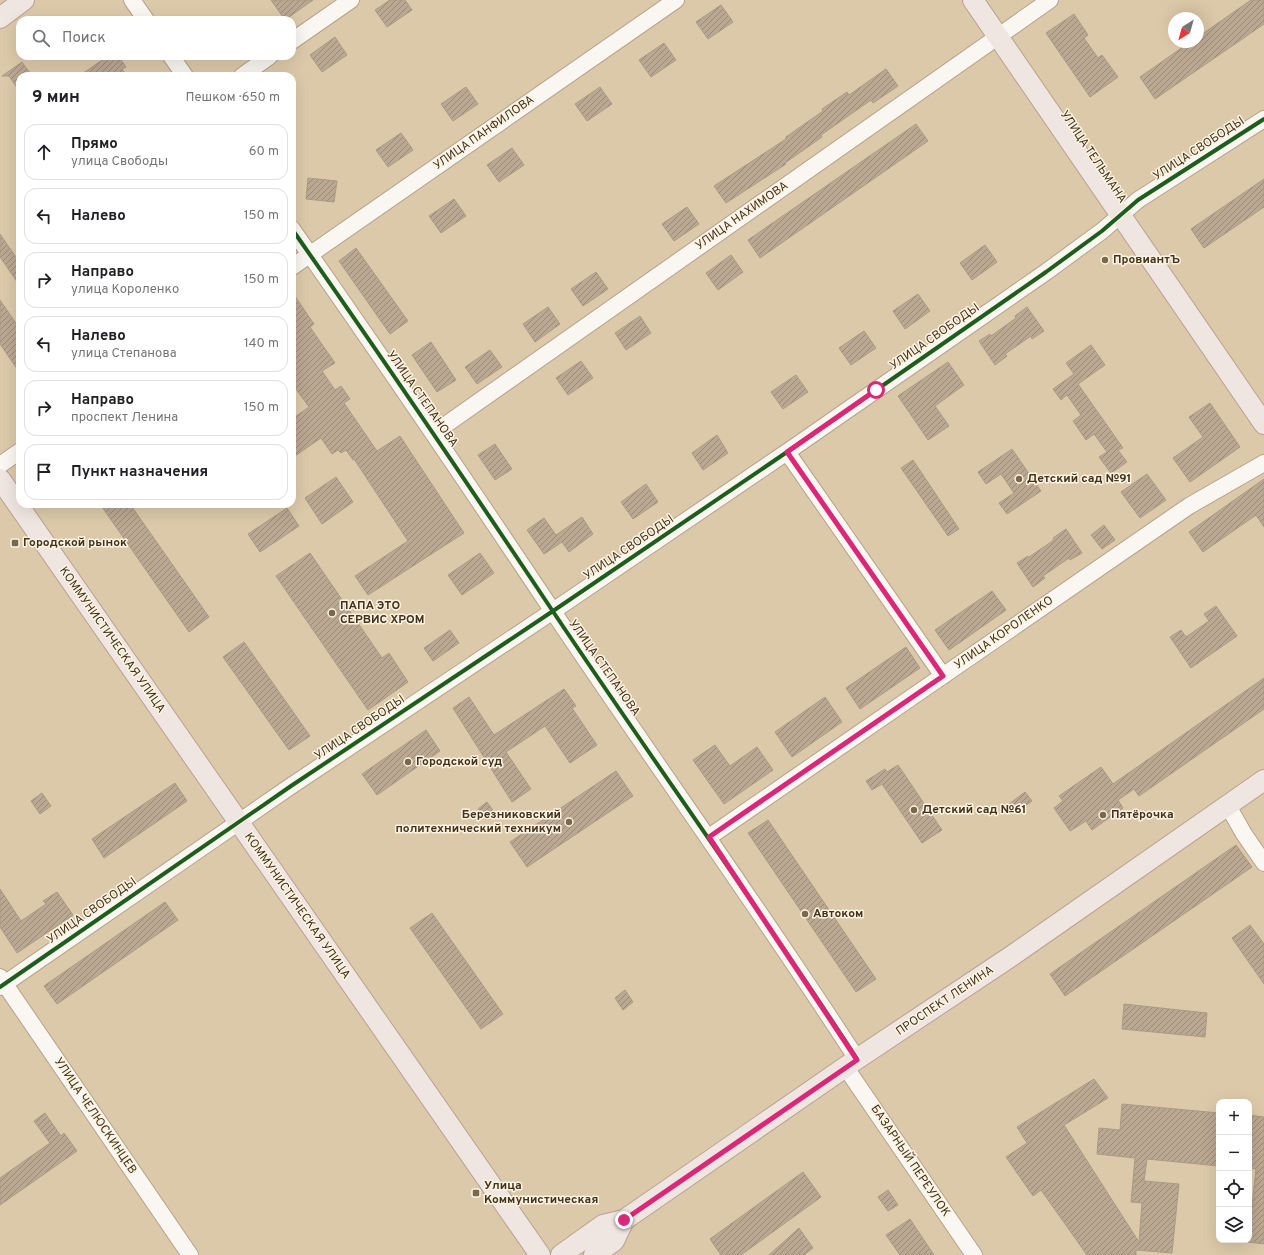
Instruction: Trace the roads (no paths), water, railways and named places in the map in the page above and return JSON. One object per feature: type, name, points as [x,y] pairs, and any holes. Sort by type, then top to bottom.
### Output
[{"type":"main road","points":[[0,18],[24,0]]},
{"type":"main road","name":"УЛИЦА ТЕЛЬМАНА","points":[[973,0],[1264,424]]},
{"type":"main road","name":"КОММУНИСТИЧЕСКАЯ УЛИЦА","points":[[0,479],[16,502]]},
{"type":"main road","name":"КОММУНИСТИЧЕСКАЯ УЛИЦА","points":[[20,508],[540,1255]]},
{"type":"main road","name":"ПРОСПЕКТ ЛЕНИНА","points":[[561,1255],[603,1225],[624,1220],[1013,955],[1264,780]]},
{"type":"main road","points":[[594,1255],[614,1241],[624,1220]]},
{"type":"street","points":[[132,0],[143,16]]},
{"type":"street","points":[[296,38],[351,0]]},
{"type":"street","name":"УЛИЦА ПАНФИЛОВА","points":[[296,264],[676,0]]},
{"type":"street","name":"УЛИЦА НАХИМОВА","points":[[434,433],[1050,0]]},
{"type":"street","points":[[174,60],[182,72]]},
{"type":"street","points":[[248,72],[264,60]]},
{"type":"street","name":"УЛИЦА СВОБОДЫ","points":[[1,982],[787,452],[1046,272],[1121,215],[1138,200],[1264,119]]},
{"type":"street","name":"УЛИЦА СТЕПАНОВА","points":[[296,235],[434,433],[553,611],[709,837],[851,1064]]},
{"type":"street","points":[[787,452],[943,676]]},
{"type":"street","points":[[0,465],[16,454]]},
{"type":"street","name":"УЛИЦА КОРОЛЕНКО","points":[[709,837],[1189,506],[1264,463]]},
{"type":"street","points":[[1228,806],[1244,834],[1264,863]]},
{"type":"street","name":"УЛИЦА ЧЕЛЮСКИНЦЕВ","points":[[1,982],[190,1255]]},
{"type":"street","name":"БАЗАРНЫЙ ПЕРЕУЛОК","points":[[851,1064],[974,1255]]},
{"type":"place","name":"ПровиантЪ","points":[[1105,260]]},
{"type":"place","name":"Детский сад №91","points":[[1019,479]]},
{"type":"place","name":"Городской рынок","points":[[15,543]]},
{"type":"place","name":"ПАПА ЭТО СЕРВИС ХРОМ","points":[[332,613]]},
{"type":"place","name":"Городской суд","points":[[408,762]]},
{"type":"place","name":"Детский сад №61","points":[[914,810]]},
{"type":"place","name":"Пятёрочка","points":[[1103,815]]},
{"type":"place","name":"Березниковский политехнический техникум","points":[[569,822]]},
{"type":"place","name":"Автоком","points":[[805,914]]},
{"type":"place","name":"Улица Коммунистическая","points":[[476,1193]]}]
